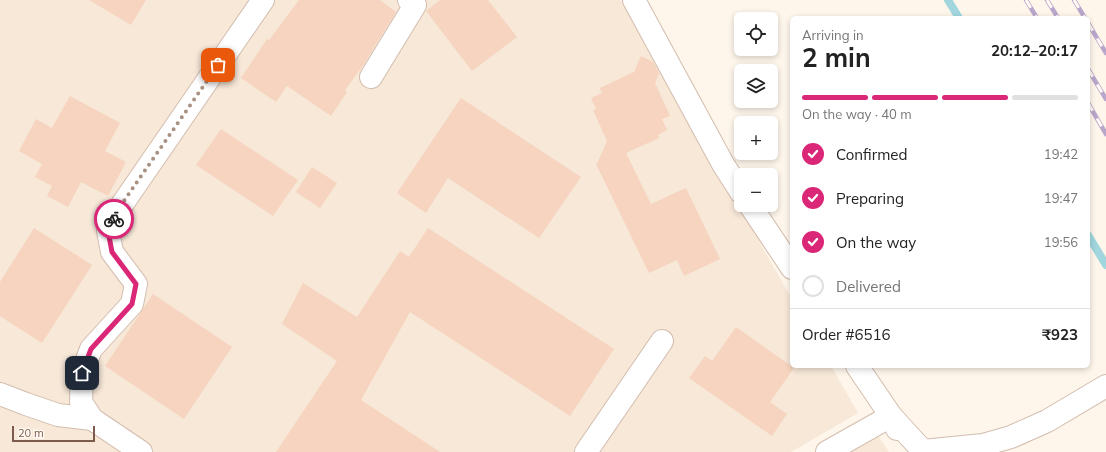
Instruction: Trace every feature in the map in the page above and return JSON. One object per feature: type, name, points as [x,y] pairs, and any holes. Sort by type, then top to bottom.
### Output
[{"type":"street","points":[[141,452],[92,419],[81,402],[82,373],[91,349],[132,304],[136,284],[112,252],[108,231],[119,208],[263,0]]},
{"type":"street","points":[[634,0],[723,164],[734,181]]},
{"type":"street","points":[[371,77],[414,2]]},
{"type":"street","points":[[755,212],[790,265]]},
{"type":"street","points":[[586,452],[662,341]]},
{"type":"street","points":[[858,368],[890,416],[910,452]]},
{"type":"street","points":[[890,416],[923,451],[983,445],[1011,437],[1048,421],[1098,391]]},
{"type":"street","points":[[0,394],[58,415],[92,419]]},
{"type":"street","points":[[827,452],[890,416]]},
{"type":"shaded area","points":[[0,0],[621,0],[734,198],[734,212],[742,212],[790,296],[790,368],[832,368],[858,413],[791,452],[0,452]]},
{"type":"shaded area","points":[[872,427],[889,452],[827,452]]},
{"type":"building","points":[[89,0],[146,0],[131,25]]},
{"type":"building","points":[[299,0],[380,0],[396,12],[364,64],[345,90],[347,92],[331,116],[287,86],[276,102],[241,78],[267,39],[269,40]]},
{"type":"building","points":[[440,0],[488,0],[517,37],[472,71],[426,11]]},
{"type":"building","points":[[641,56],[653,62],[659,73],[655,83],[670,116],[662,119],[667,130],[658,135],[659,138],[626,153],[651,204],[686,188],[720,259],[684,276],[677,260],[649,273],[596,166],[607,141],[593,110],[596,109],[591,98],[602,93],[600,88],[634,72]]},
{"type":"building","points":[[70,96],[120,123],[105,151],[126,162],[108,196],[81,182],[68,207],[47,196],[52,186],[35,177],[42,164],[19,151],[36,119],[52,128]]},
{"type":"building","points":[[461,98],[581,177],[539,238],[448,178],[426,213],[397,193]]},
{"type":"building","points":[[221,129],[298,180],[273,216],[196,165]]},
{"type":"building","points":[[312,167],[337,183],[320,208],[296,192]]},
{"type":"building","points":[[34,228],[92,265],[42,343],[0,316],[0,282]]},
{"type":"building","points":[[428,228],[614,349],[570,416],[410,312],[361,400],[440,452],[276,452],[337,361],[282,324],[303,283],[357,317],[400,251],[409,257]]},
{"type":"building","points":[[153,294],[232,347],[184,419],[105,366]]},
{"type":"building","points":[[736,327],[790,365],[790,368],[794,368],[770,402],[787,414],[772,436],[689,378],[705,356],[712,361]]},
{"type":"waterway","points":[[948,0],[958,16]]},
{"type":"waterway","points":[[1090,238],[1106,265]]},
{"type":"railway","points":[[1026,0],[1036,16]]},
{"type":"railway","points":[[1047,0],[1057,16]]},
{"type":"railway","points":[[1074,0],[1084,16]]},
{"type":"railway","points":[[1090,26],[1106,53]]},
{"type":"railway","points":[[1090,72],[1106,99]]},
{"type":"railway","points":[[1090,106],[1106,134]]},
{"type":"way so far","points":[[114,219],[119,208],[218,65]]},
{"type":"route","points":[[82,373],[91,349],[132,304],[136,284],[112,252],[108,231],[114,219]]}]
